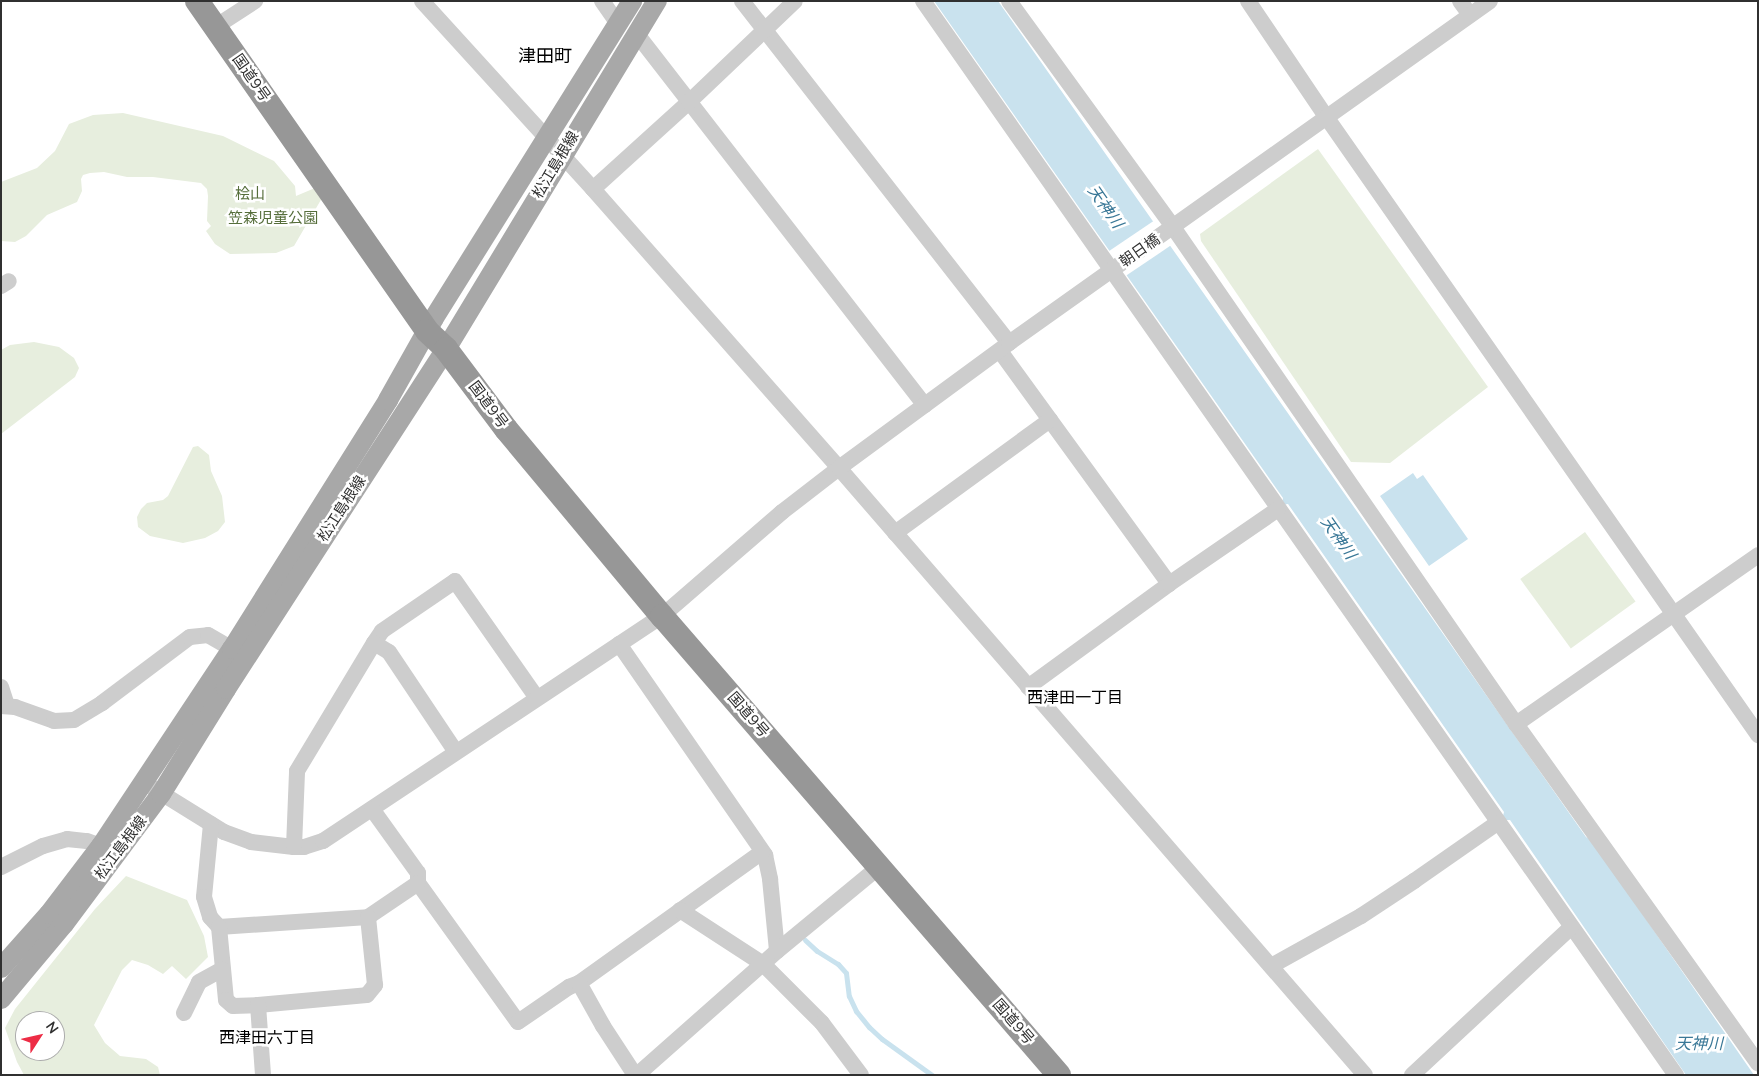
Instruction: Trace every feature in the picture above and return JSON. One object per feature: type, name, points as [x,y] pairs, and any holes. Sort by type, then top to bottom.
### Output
[{"type":"highway","name":"国道9号","points":[[197,1],[220,16],[446,349],[506,429],[662,616],[1059,1075]]},
{"type":"main road","name":"松江島根線","points":[[4,959],[49,914],[101,846],[232,649],[388,400],[430,325],[632,1]]},
{"type":"main road","name":"松江島根線","points":[[1,999],[64,924],[161,794],[226,689],[446,349],[657,1]]},
{"type":"street","points":[[220,16],[255,1]]},
{"type":"street","points":[[422,1],[592,189],[839,468],[1365,1075]]},
{"type":"street","points":[[602,1],[618,24]]},
{"type":"street","points":[[742,1],[1004,347],[1050,420],[1169,584]]},
{"type":"street","points":[[592,189],[689,102],[795,1]]},
{"type":"street","points":[[923,1],[1676,1075]]},
{"type":"street","points":[[1009,1],[1516,724],[1758,1063]]},
{"type":"street","points":[[1248,1],[1327,118],[1758,735]]},
{"type":"street","points":[[1460,1],[1470,15]]},
{"type":"street","name":"朝日橋","points":[[144,782],[211,824],[252,842],[304,847],[323,841],[662,616],[782,512],[839,468],[1004,347],[1490,1]]},
{"type":"street","points":[[636,33],[925,405]]},
{"type":"street","points":[[895,533],[1050,420]]},
{"type":"street","points":[[1028,686],[1169,584],[1278,509]]},
{"type":"street","points":[[1516,724],[1758,555]]},
{"type":"street","points":[[294,847],[297,770],[382,631],[455,580],[537,698]]},
{"type":"street","points":[[1,687],[4,706],[15,706],[54,721],[74,720],[102,703],[190,637],[208,635],[232,649]]},
{"type":"street","points":[[374,643],[389,652],[456,752]]},
{"type":"street","points":[[618,644],[762,852],[770,872],[777,951]]},
{"type":"street","points":[[372,809],[418,873],[418,882],[518,1022],[569,987],[579,983],[762,852]]},
{"type":"street","points":[[1271,966],[1361,916],[1414,882],[1497,822]]},
{"type":"street","points":[[211,824],[204,897],[210,916],[220,927],[222,969],[226,1000],[229,1004],[258,1005],[367,995],[374,985],[368,916]]},
{"type":"street","points":[[1,867],[43,846],[67,839],[86,841],[101,846]]},
{"type":"street","points":[[579,983],[603,1026],[636,1075],[777,951],[879,867]]},
{"type":"street","points":[[220,927],[368,916],[418,882]]},
{"type":"street","points":[[680,910],[762,964],[822,1023],[861,1075]]},
{"type":"street","points":[[1412,1075],[1571,927]]},
{"type":"street","points":[[184,1013],[199,982],[222,969]]},
{"type":"street","points":[[258,1005],[263,1075]]},
{"type":"green space","name":"桧山","points":[[123,113],[223,136],[274,161],[295,186],[296,196],[315,188],[322,198],[294,246],[276,253],[230,254],[215,244],[206,231],[211,226],[207,221],[208,196],[207,189],[201,183],[153,177],[127,177],[104,172],[83,175],[81,179],[82,191],[77,202],[47,215],[26,236],[15,242],[1,241],[1,182],[37,168],[55,151],[69,124],[93,115]]},
{"type":"green space","points":[[1318,149],[1488,387],[1390,463],[1351,462],[1201,241],[1200,234]]},
{"type":"green space","points":[[34,342],[59,347],[74,358],[79,368],[75,377],[1,434],[1,350],[10,345]]},
{"type":"green space","points":[[198,446],[209,455],[211,471],[222,496],[225,522],[218,531],[205,538],[183,543],[150,536],[138,527],[137,517],[141,509],[147,503],[163,500],[168,496],[193,447]]},
{"type":"green space","points":[[1585,532],[1636,602],[1571,649],[1520,579]]},
{"type":"green space","points":[[126,876],[187,900],[204,936],[208,957],[186,979],[172,966],[163,974],[148,965],[132,960],[122,970],[94,1025],[105,1043],[120,1056],[146,1059],[158,1067],[160,1075],[24,1075],[17,1061],[65,1061],[65,1011],[15,1011],[15,1056],[5,1028],[15,1009],[95,909]]},
{"type":"water","name":"天神川","points":[[934,1],[998,1],[1586,837],[1591,840],[1754,1075],[1686,1075],[1510,820],[1502,820],[1504,812],[1288,504],[1282,505],[1283,498]]},
{"type":"water","points":[[1413,473],[1417,479],[1423,475],[1468,539],[1429,566],[1380,496]]},
{"type":"pier","points":[[1155,220],[1172,245],[1124,277],[1107,252]]},
{"type":"waterway","points":[[805,940],[817,951],[838,964],[846,973],[849,996],[856,1011],[869,1027],[882,1039],[932,1075]]},
{"type":"district","name":"津田町","points":[[545,56]]},
{"type":"district","name":"西津田一丁目","points":[[1075,698]]},
{"type":"district","name":"西津田六丁目","points":[[267,1038]]},
{"type":"park label","name":"笠森児童公園","points":[[273,219]]}]
